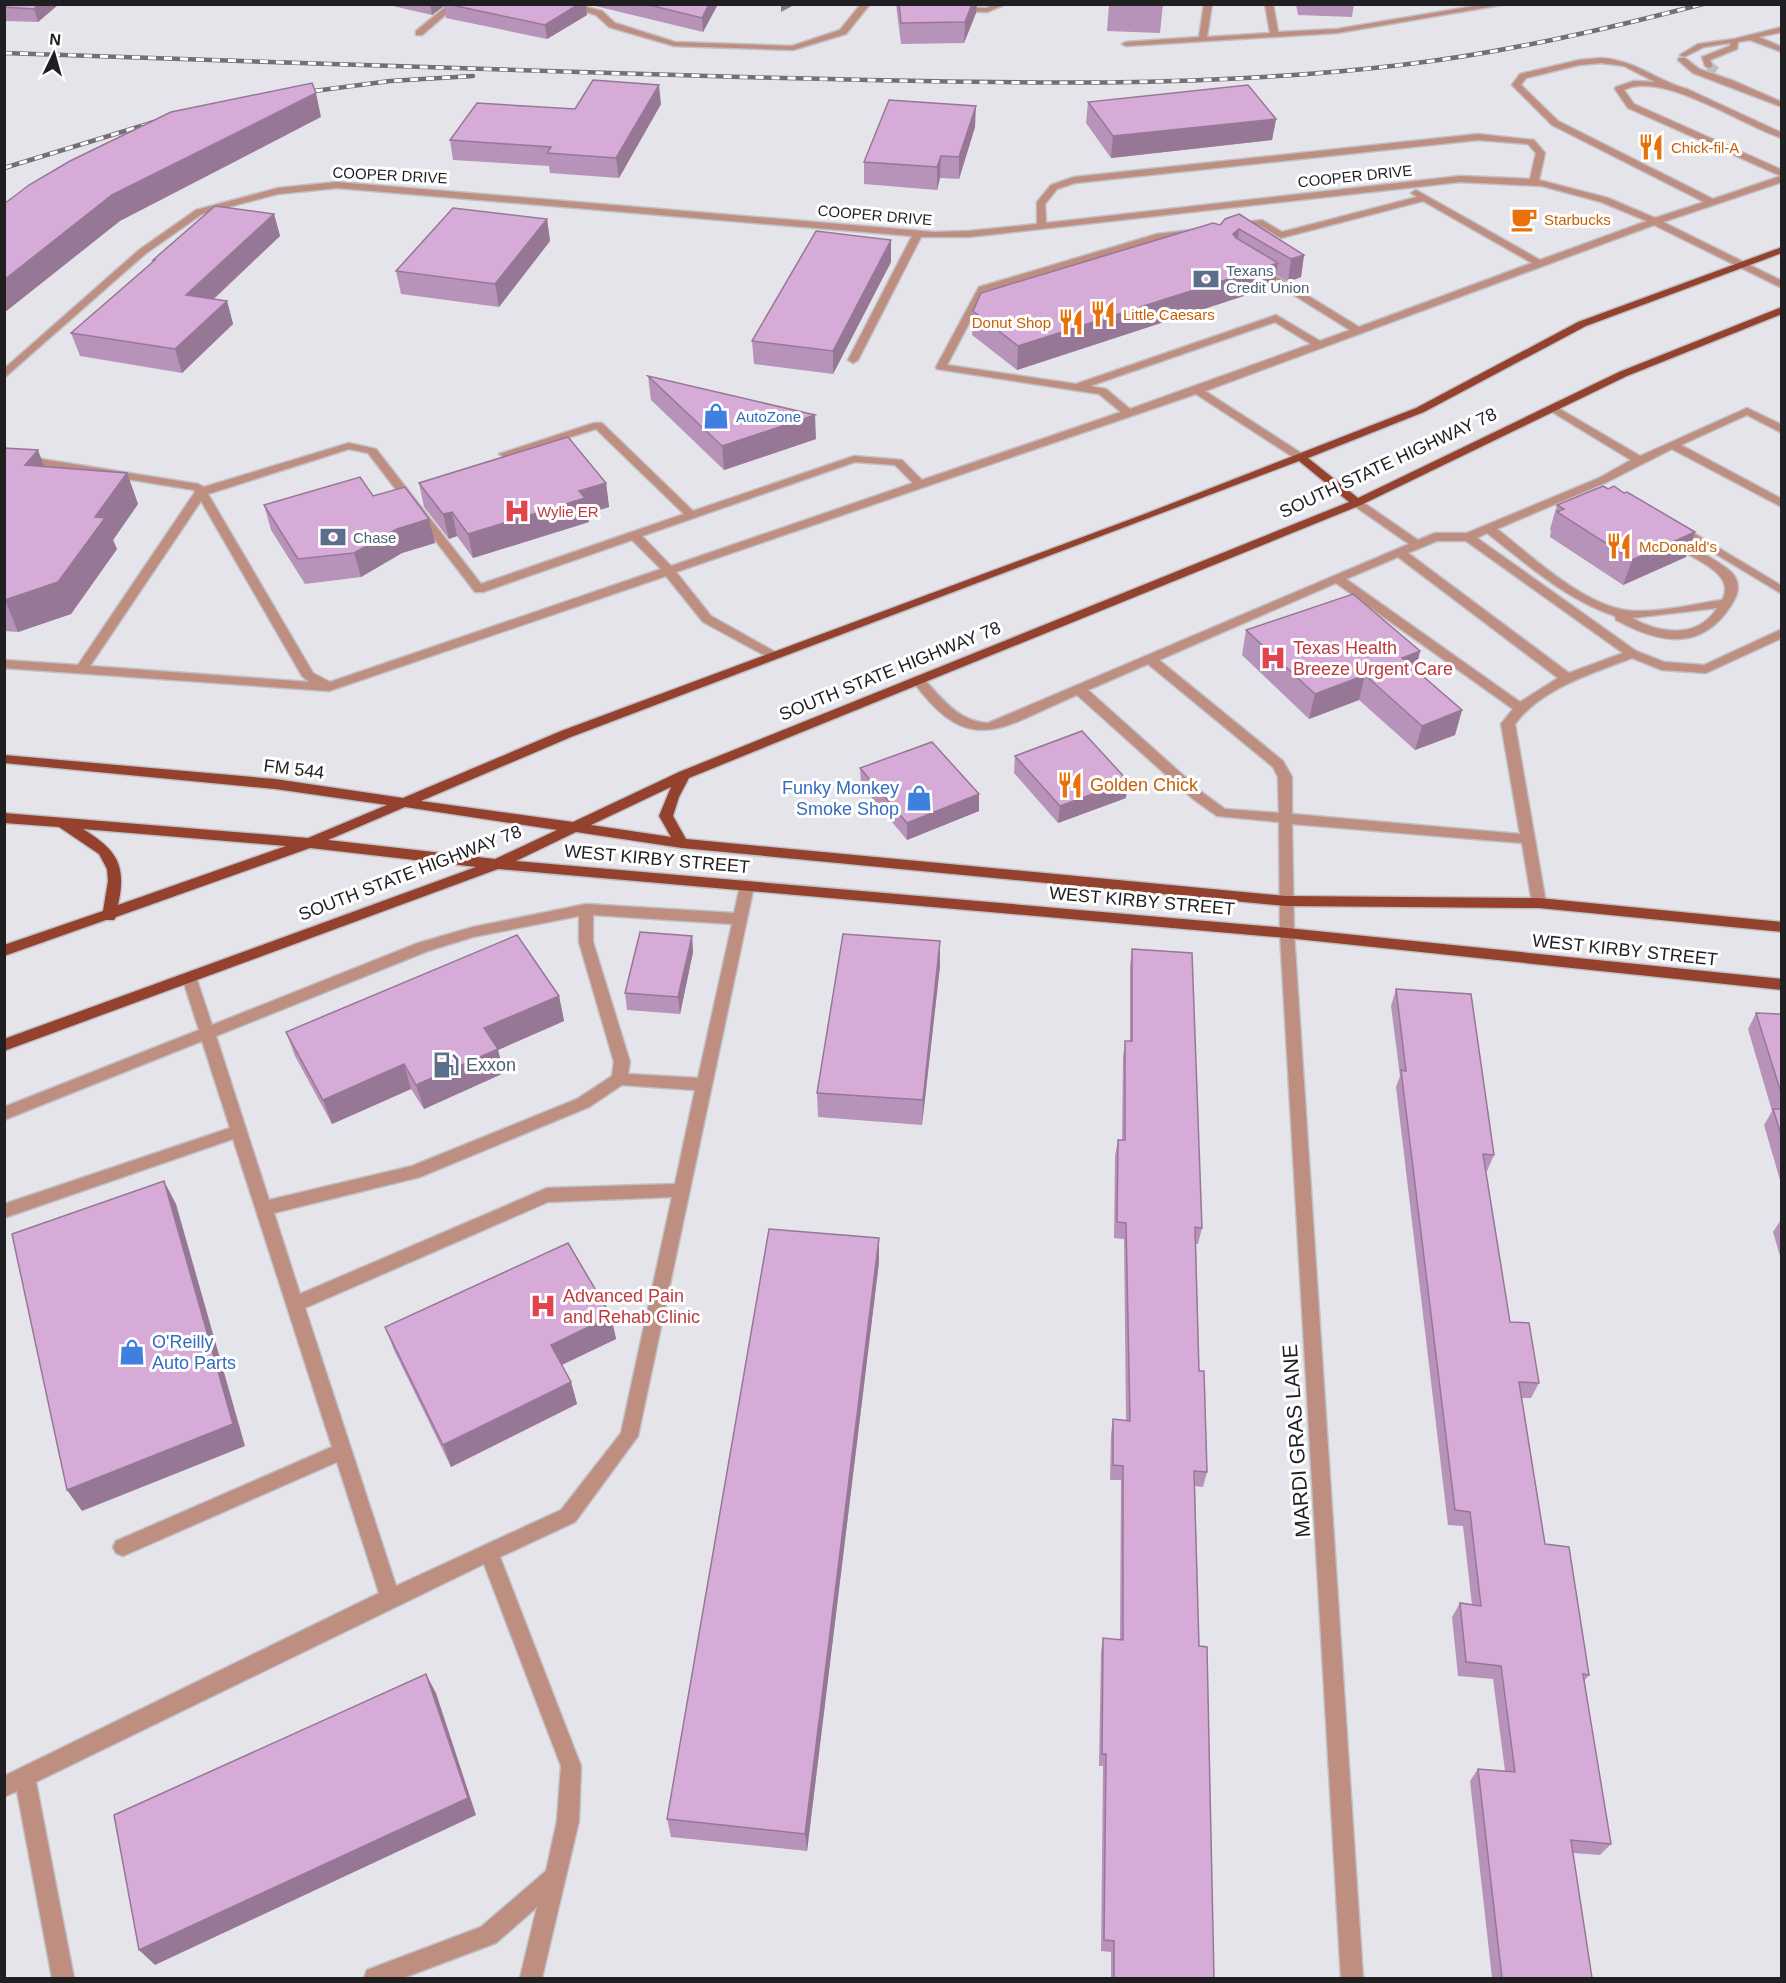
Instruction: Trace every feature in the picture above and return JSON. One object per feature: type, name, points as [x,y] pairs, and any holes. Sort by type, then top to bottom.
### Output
[{"type":"main road","name":"SOUTH STATE HIGHWAY 78","points":[[4,951],[309,843],[566,734],[1146,517],[1420,410],[1582,324],[1782,250]]},
{"type":"main road","name":"SOUTH STATE HIGHWAY 78","points":[[4,1045],[497,864],[684,775],[1357,503],[1623,374],[1782,310]]},
{"type":"main road","points":[[1300,457],[1357,503]]},
{"type":"main road","name":"FM 544","points":[[4,759],[275,784],[578,826]]},
{"type":"main road","points":[[682,843],[666,816],[672,797],[684,775]]},
{"type":"main road","points":[[4,819],[309,843],[497,864]]},
{"type":"main road","points":[[62,823],[100,845],[109,854],[117,882],[108,916]]},
{"type":"main road","name":"WEST KIRBY STREET","points":[[578,826],[682,843],[1286,901],[1539,903],[1782,927]]},
{"type":"main road","name":"WEST KIRBY STREET","points":[[497,864],[1287,933],[1782,985]]},
{"type":"street","points":[[419,33],[454,4]]},
{"type":"street","points":[[564,4],[599,13],[612,25],[674,44],[793,48],[843,32],[866,4]]},
{"type":"street","points":[[945,8],[987,10],[1002,4]]},
{"type":"street","points":[[1203,39],[1208,4]]},
{"type":"street","points":[[1269,4],[1274,35]]},
{"type":"street","points":[[1126,44],[1337,31],[1503,4]]},
{"type":"street","points":[[1782,29],[1734,41],[1719,41],[1691,48],[1683,58],[1688,67],[1704,75],[1721,76],[1782,105]]},
{"type":"street","points":[[1751,37],[1782,51]]},
{"type":"street","points":[[1709,66],[1705,59],[1734,47],[1734,41]]},
{"type":"street","points":[[1712,202],[1555,123],[1516,85],[1523,76],[1595,61],[1614,61],[1641,70],[1668,86],[1684,91],[1782,136]]},
{"type":"street","points":[[1668,86],[1637,84],[1619,89],[1631,106],[1782,174]]},
{"type":"street","points":[[1042,226],[1040,204],[1054,187],[1074,180],[1478,136],[1531,142],[1541,153],[1534,182]]},
{"type":"street","name":"COOPER DRIVE","points":[[4,375],[142,252],[199,212],[278,191],[337,185],[918,234],[969,234],[1042,226],[1149,225],[1460,179],[1534,182],[1585,194],[1653,222],[1782,285]]},
{"type":"street","points":[[4,664],[329,687],[1129,414],[1653,222],[1782,179]]},
{"type":"street","points":[[1403,186],[1540,264]]},
{"type":"street","points":[[1129,414],[1102,391],[941,367],[982,289],[1149,225],[1207,231],[1262,223],[1281,235],[1424,198]]},
{"type":"street","points":[[853,360],[918,234]]},
{"type":"street","points":[[1247,263],[1358,331]]},
{"type":"street","points":[[1078,387],[1276,318],[1319,345]]},
{"type":"street","points":[[1197,390],[1300,457]]},
{"type":"street","points":[[1553,408],[1639,460]]},
{"type":"street","points":[[918,680],[955,721],[980,728],[990,727],[1435,537],[1469,537],[1585,488],[1608,483],[1639,460],[1747,411],[1782,430]]},
{"type":"street","points":[[505,454],[598,425],[691,515]]},
{"type":"street","points":[[1672,445],[1782,504]]},
{"type":"street","points":[[82,669],[201,492],[349,446],[372,451],[479,589],[854,459],[898,462],[921,484]]},
{"type":"street","points":[[4,456],[198,487],[308,676],[329,687]]},
{"type":"street","points":[[1585,488],[1602,497]]},
{"type":"street","points":[[1357,503],[1418,545]]},
{"type":"street","points":[[1664,518],[1782,591]]},
{"type":"street","points":[[1489,529],[1588,601],[1616,612],[1639,626],[1664,634],[1704,631],[1721,615],[1726,603],[1733,595],[1732,583],[1727,574],[1659,532]]},
{"type":"street","points":[[634,535],[669,572],[706,619],[773,657]]},
{"type":"street","points":[[1469,537],[1632,654],[1662,666],[1706,669],[1782,633]]},
{"type":"street","points":[[1400,553],[1567,678]]},
{"type":"street","points":[[1338,579],[1520,708]]},
{"type":"street","points":[[1616,612],[1633,615],[1726,603]]},
{"type":"street","points":[[1539,903],[1508,724],[1520,708],[1567,678],[1632,654]]},
{"type":"street","name":"MARDI GRAS LANE","points":[[1150,659],[1278,764],[1285,777],[1287,933],[1352,1978]]},
{"type":"street","points":[[1078,690],[1212,807],[1222,813],[1528,839]]},
{"type":"street","points":[[4,1787],[390,1598],[568,1516],[628,1436],[747,886]]},
{"type":"street","points":[[4,1114],[209,1035],[449,938],[586,909],[740,919]]},
{"type":"street","points":[[586,909],[586,942],[622,1062],[619,1079]]},
{"type":"street","points":[[189,977],[390,1598]]},
{"type":"street","points":[[264,1208],[414,1172],[583,1103],[619,1079],[704,1085]]},
{"type":"street","points":[[4,1210],[239,1131]]},
{"type":"street","points":[[294,1304],[547,1196],[682,1190]]},
{"type":"street","points":[[123,1547],[342,1451]]},
{"type":"street","points":[[489,1552],[571,1766],[568,1821],[531,1978]]},
{"type":"street","points":[[25,1777],[63,1978]]},
{"type":"street","points":[[375,1978],[488,1935],[556,1876]]},
{"type":"building","points":[[4,4],[39,4],[34,9],[4,7]]},
{"type":"building","points":[[447,4],[579,4],[545,25]]},
{"type":"building","points":[[645,4],[709,4],[702,18]]},
{"type":"building","points":[[899,4],[972,4],[965,22],[901,23]]},
{"type":"building","points":[[593,80],[659,85],[616,158],[547,153],[551,147],[450,140],[477,103],[575,109]]},
{"type":"building","points":[[312,83],[316,93],[112,195],[4,280],[4,204],[29,185],[70,161],[171,112]]},
{"type":"building","points":[[1248,85],[1276,119],[1113,136],[1088,102]]},
{"type":"building","points":[[889,100],[976,106],[959,157],[941,156],[937,167],[864,162]]},
{"type":"building","points":[[215,206],[274,214],[186,295],[227,301],[175,349],[71,333],[155,260],[153,260]]},
{"type":"building","points":[[453,208],[547,219],[495,284],[396,271]]},
{"type":"building","points":[[1239,214],[1304,255],[1291,259],[1239,229],[1233,234],[1236,238],[1278,263],[1018,346],[973,311],[981,293],[1213,223],[1220,225],[1225,219]]},
{"type":"building","points":[[816,231],[891,240],[833,351],[752,341]]},
{"type":"building","points":[[648,376],[815,415],[722,446]]},
{"type":"building","points":[[568,437],[606,483],[579,491],[585,498],[468,534],[452,512],[443,514],[419,483]]},
{"type":"building","points":[[4,448],[38,450],[25,465],[127,473],[95,517],[105,518],[58,582],[5,600]]},
{"type":"building","points":[[360,477],[373,496],[405,487],[429,519],[397,529],[354,553],[298,559],[264,505]]},
{"type":"building","points":[[1603,486],[1608,489],[1614,486],[1624,493],[1627,492],[1695,532],[1632,560],[1557,512],[1564,509],[1557,505]]},
{"type":"building","points":[[1353,594],[1420,651],[1402,658],[1462,710],[1422,726],[1365,675],[1315,694],[1246,630]]},
{"type":"building","name":"Golden Chick","points":[[1082,731],[1128,781],[1060,806],[1015,756]]},
{"type":"building","name":"Funky Monkey Smoke Shop","points":[[932,742],[979,794],[907,823],[860,768]]},
{"type":"building","points":[[640,932],[692,936],[678,997],[625,993]]},
{"type":"building","points":[[843,934],[940,941],[923,1100],[817,1093]]},
{"type":"building","points":[[517,935],[559,996],[484,1028],[498,1049],[416,1085],[404,1064],[323,1100],[286,1032]]},
{"type":"building","points":[[1132,949],[1192,953],[1202,1228],[1195,1227],[1199,1371],[1204,1371],[1207,1472],[1194,1471],[1199,1646],[1207,1647],[1214,1978],[1114,1978],[1114,1941],[1104,1940],[1106,1754],[1102,1754],[1103,1638],[1123,1640],[1123,1466],[1113,1465],[1113,1419],[1130,1421],[1126,1223],[1117,1222],[1118,1140],[1125,1140],[1125,1041],[1132,1041]]},
{"type":"building","points":[[1396,989],[1471,994],[1494,1155],[1483,1154],[1510,1322],[1529,1323],[1539,1383],[1519,1382],[1545,1544],[1569,1547],[1589,1675],[1583,1674],[1611,1844],[1571,1840],[1592,1978],[1502,1978],[1478,1769],[1515,1772],[1501,1666],[1466,1662],[1460,1603],[1481,1606],[1470,1512],[1455,1510],[1401,1070],[1406,1071]]},
{"type":"building","points":[[1756,1013],[1782,1014],[1782,1096]]},
{"type":"building","points":[[1773,1109],[1782,1109],[1782,1138]]},
{"type":"building","name":"O'Reilly Auto Parts","points":[[164,1181],[233,1424],[67,1490],[12,1234]]},
{"type":"building","points":[[769,1229],[879,1238],[805,1834],[667,1819]]},
{"type":"building","points":[[568,1243],[611,1316],[551,1345],[571,1382],[443,1445],[385,1327]]},
{"type":"building","points":[[426,1674],[468,1798],[139,1950],[114,1815]]},
{"type":"tunnel","points":[[1709,66],[1718,72]]},
{"type":"railway","points":[[4,53],[741,77],[1071,83],[1154,82],[1319,73],[1439,60],[1553,40],[1703,4]]},
{"type":"railway","points":[[299,93],[390,81],[473,76]]},
{"type":"railway","points":[[4,168],[164,119]]},
{"type":"place","name":"Chick-fil-A","points":[[1651,147]]},
{"type":"place","name":"Starbucks","points":[[1524,219]]},
{"type":"place","name":"Texans Credit Union","points":[[1206,279]]},
{"type":"place","name":"Little Caesars","points":[[1103,314]]},
{"type":"place","name":"Donut Shop","points":[[1071,322]]},
{"type":"place","name":"AutoZone","points":[[716,416]]},
{"type":"place","name":"Wylie ER","points":[[517,511]]},
{"type":"place","name":"Chase","points":[[333,537]]},
{"type":"place","name":"McDonald's","points":[[1619,546]]},
{"type":"place","name":"Texas Health Breeze Urgent Care","points":[[1273,658]]},
{"type":"place","name":"Golden Chick","points":[[1070,785]]},
{"type":"place","name":"Funky Monkey Smoke Shop","points":[[919,798]]},
{"type":"place","name":"Exxon","points":[[446,1065]]},
{"type":"place","name":"Advanced Pain and Rehab Clinic","points":[[543,1306]]},
{"type":"place","name":"O'Reilly Auto Parts","points":[[132,1352]]}]
